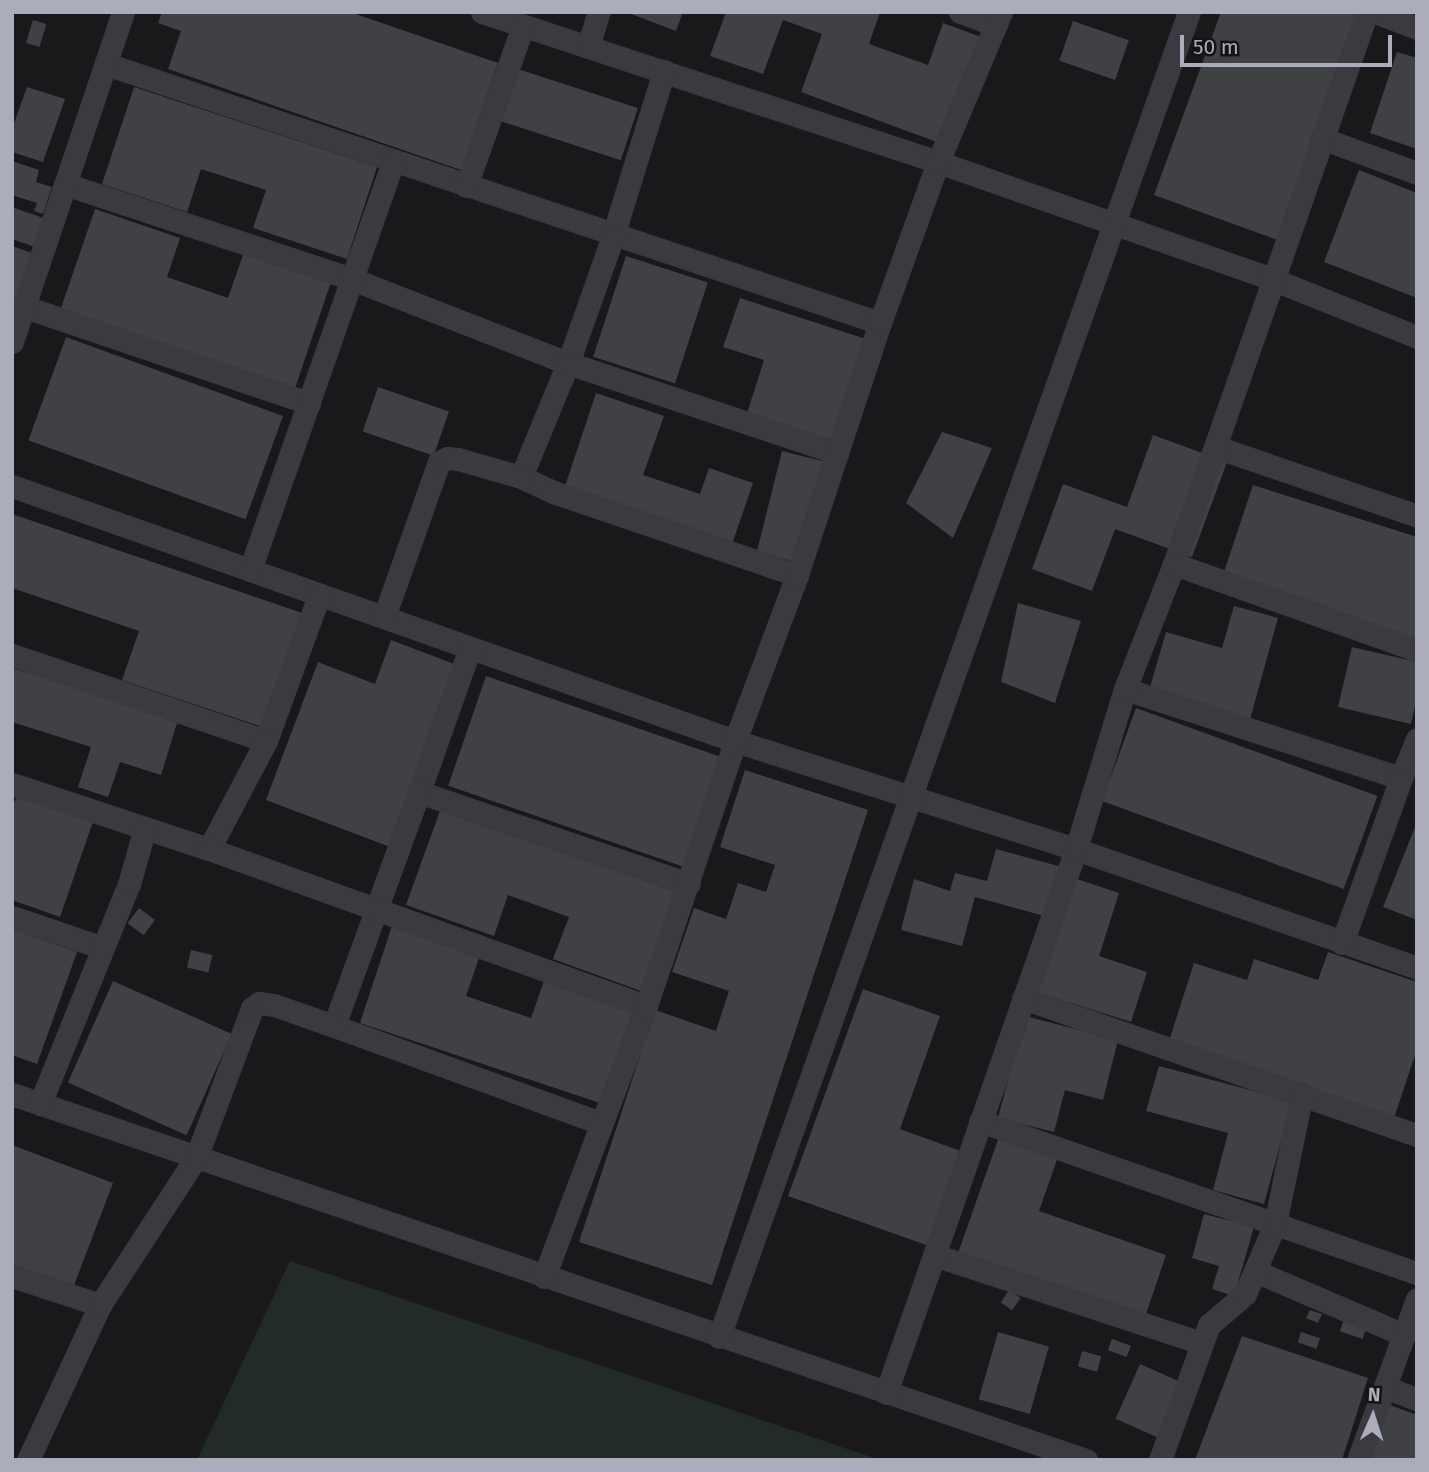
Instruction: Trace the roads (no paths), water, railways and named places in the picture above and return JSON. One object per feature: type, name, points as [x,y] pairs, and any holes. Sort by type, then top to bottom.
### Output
[{"type":"street","points":[[12,342],[26,307],[123,12]]},
{"type":"street","points":[[482,12],[938,162],[1272,279],[1417,337]]},
{"type":"street","points":[[589,47],[599,12]]},
{"type":"street","points":[[544,1277],[646,1006],[735,741],[797,575],[880,323],[938,162],[998,19],[960,12]]},
{"type":"street","points":[[719,1337],[1189,12]]},
{"type":"street","points":[[886,1393],[1076,849],[1125,689],[1216,447],[1272,279],[1367,12]]},
{"type":"street","points":[[1375,12],[1417,28]]},
{"type":"street","points":[[466,186],[523,26]]},
{"type":"street","points":[[106,64],[613,236],[880,323]]},
{"type":"street","points":[[521,477],[568,363],[613,236],[664,71]]},
{"type":"street","points":[[1321,138],[1417,173]]},
{"type":"street","points":[[250,570],[394,162]]},
{"type":"street","points":[[65,184],[352,279],[568,363],[837,453]]},
{"type":"street","points":[[26,307],[309,403]]},
{"type":"street","points":[[1216,447],[1417,516]]},
{"type":"street","points":[[384,617],[439,462],[447,458],[521,477],[553,492],[797,575]]},
{"type":"street","points":[[12,486],[735,741],[911,799],[1076,849],[1417,968]]},
{"type":"street","points":[[1174,564],[1417,650]]},
{"type":"street","points":[[209,849],[266,741],[319,595]]},
{"type":"street","points":[[334,1026],[378,910],[470,648]]},
{"type":"street","points":[[12,655],[266,741]]},
{"type":"street","points":[[1125,689],[1401,778]]},
{"type":"street","points":[[1342,943],[1417,739]]},
{"type":"street","points":[[12,784],[209,849],[646,1006]]},
{"type":"street","points":[[419,792],[689,884]]},
{"type":"street","points":[[40,1104],[129,884],[145,828]]},
{"type":"street","points":[[12,917],[103,948]]},
{"type":"street","points":[[1023,998],[1417,1135]]},
{"type":"street","points":[[28,1460],[100,1305],[196,1158],[252,1008],[258,1003],[274,1004],[601,1123]]},
{"type":"street","points":[[12,1094],[1073,1458]]},
{"type":"street","points":[[1160,1460],[1202,1343],[1214,1320],[1233,1308],[1245,1294],[1275,1224],[1302,1094]]},
{"type":"street","points":[[980,1121],[1417,1273]]},
{"type":"street","points":[[934,1255],[1202,1343]]},
{"type":"street","points":[[1255,1271],[1404,1335]]},
{"type":"street","points":[[12,1276],[100,1305]]},
{"type":"street","points":[[1358,1460],[1417,1299]]},
{"type":"street","points":[[1385,1387],[1417,1399]]}]
